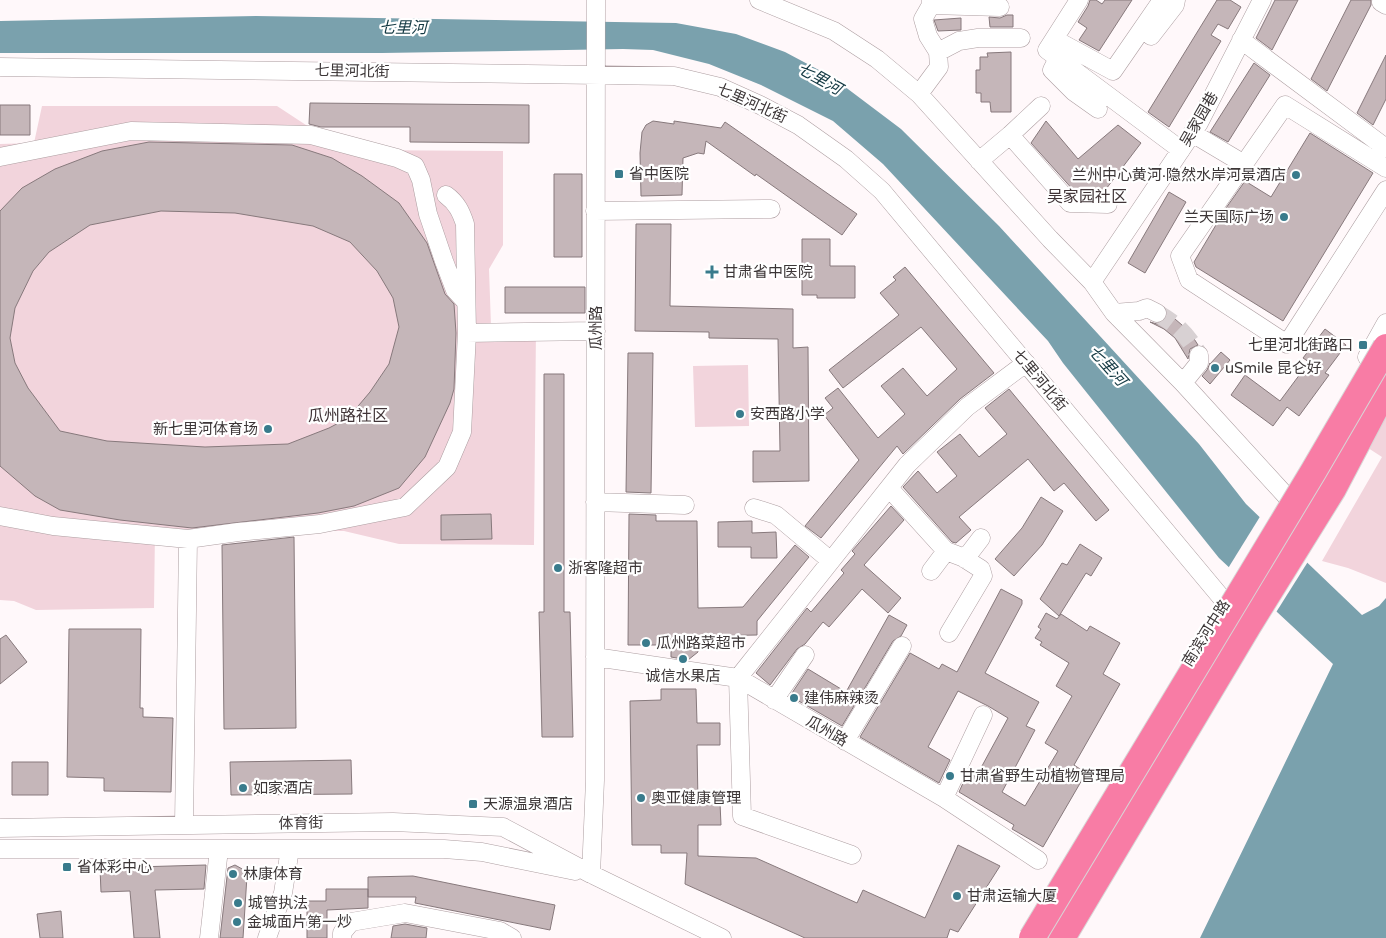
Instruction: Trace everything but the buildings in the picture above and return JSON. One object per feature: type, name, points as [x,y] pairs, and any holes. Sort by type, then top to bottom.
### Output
[{"type":"highway","name":"南滨河中路","points":[[1032,938],[1313,472],[1386,347]]},
{"type":"highway","points":[[1062,938],[1252,620],[1315,520],[1386,388]]},
{"type":"street","points":[[759,0],[834,31],[877,59],[919,94],[1092,282],[1114,313],[1193,367],[1286,497],[1315,520]]},
{"type":"street","points":[[1079,0],[1047,50],[1181,150]]},
{"type":"street","points":[[1054,39],[1114,71],[1162,0]]},
{"type":"street","points":[[1151,36],[1175,5],[1176,0]]},
{"type":"street","name":"吴家园巷","points":[[1092,282],[1192,133],[1262,0]]},
{"type":"street","points":[[919,94],[939,67],[938,52],[928,36],[923,19],[931,2],[1000,7]]},
{"type":"street","name":"瓜州路","points":[[591,874],[595,780],[596,8]]},
{"type":"street","points":[[938,52],[958,41],[978,38],[1021,38]]},
{"type":"street","points":[[1241,40],[1384,143]]},
{"type":"street","points":[[1058,58],[1052,70],[1074,92],[1098,110]]},
{"type":"street","name":"七里河北街","points":[[0,67],[674,76],[720,87],[798,125],[846,159],[882,191],[1225,602],[1252,620]]},
{"type":"street","points":[[1386,168],[1285,105],[1180,256],[1189,280],[1287,344],[1386,190]]},
{"type":"street","points":[[979,161],[1041,106]]},
{"type":"street","points":[[0,157],[131,131],[310,135],[398,158],[415,166],[421,180],[428,214],[444,261],[455,290],[466,302]]},
{"type":"street","points":[[1192,133],[1244,164]]},
{"type":"street","points":[[1010,135],[1070,203],[1108,204]]},
{"type":"street","points":[[0,516],[53,526],[188,539],[320,524],[405,508],[447,467],[462,432],[467,333],[465,224],[461,212],[453,200],[446,195]]},
{"type":"street","points":[[596,211],[771,209]]},
{"type":"street","points":[[1114,313],[1150,314]]},
{"type":"street","name":"南滨河中路","points":[[1018,938],[1055,875],[1235,586],[1386,323]]},
{"type":"street","points":[[467,333],[596,332]]},
{"type":"street","points":[[852,855],[742,816],[738,678],[907,465],[967,407],[1026,363]]},
{"type":"street","points":[[889,488],[946,551],[965,559],[981,569],[983,576],[948,633]]},
{"type":"street","points":[[595,502],[685,505]]},
{"type":"street","points":[[754,508],[776,515],[831,562]]},
{"type":"street","points":[[965,559],[981,538]]},
{"type":"street","points":[[184,825],[188,539]]},
{"type":"street","points":[[931,571],[946,551]]},
{"type":"street","points":[[845,741],[902,646]]},
{"type":"street","points":[[774,700],[805,655]]},
{"type":"street","name":"瓜州路","points":[[595,657],[738,678],[944,798],[1038,860]]},
{"type":"street","points":[[944,798],[983,715]]},
{"type":"street","name":"体育街","points":[[0,828],[393,822],[503,826],[591,874],[722,938]]},
{"type":"street","name":"体育街","points":[[0,849],[444,849],[482,852],[591,874]]},
{"type":"street","points":[[209,938],[219,849]]},
{"type":"street","points":[[267,938],[283,893],[290,849]]},
{"type":"street","points":[[342,938],[342,933],[351,922],[405,913],[500,931],[512,938]]},
{"type":"shaded area","name":"新七里河体育场","points":[[42,106],[277,106],[309,127],[355,150],[503,151],[503,245],[489,269],[491,326],[536,327],[534,545],[399,544],[344,531],[155,530],[154,608],[36,610],[14,601],[0,600],[0,144],[34,143]]},
{"type":"shaded area","points":[[748,365],[749,426],[695,427],[693,366]]},
{"type":"shaded area","points":[[1386,406],[1386,583],[1348,568],[1322,561],[1382,457],[1365,446]]},
{"type":"water","name":"七里河","points":[[256,16],[676,23],[736,34],[785,52],[832,77],[901,129],[999,226],[1199,444],[1246,504],[1362,615],[1379,606],[1386,598],[1386,938],[1200,938],[1333,664],[1219,558],[1063,363],[1048,341],[883,164],[833,121],[761,85],[709,64],[653,50],[382,53],[0,53],[0,21]]},
{"type":"pier","points":[[1261,515],[1309,560],[1275,614],[1227,570]]},
{"type":"tunnel","points":[[1157,313],[1181,331],[1199,355]]},
{"type":"place","name":"省中医院","points":[[619,174]]},
{"type":"place","name":"兰州中心黄河·隐然水岸河景酒店","points":[[1296,175]]},
{"type":"place","name":"兰天国际广场","points":[[1284,217]]},
{"type":"place","name":"甘肃省中医院","points":[[712,272]]},
{"type":"place","name":"七里河北街路口","points":[[1363,345]]},
{"type":"place","name":"uSmile 昆仑好","points":[[1215,368]]},
{"type":"place","name":"安西路小学","points":[[740,414]]},
{"type":"place","name":"新七里河体育场","points":[[268,429]]},
{"type":"place","name":"浙客隆超市","points":[[558,568]]},
{"type":"place","name":"瓜州路菜超市","points":[[646,643]]},
{"type":"place","name":"诚信水果店","points":[[683,659]]},
{"type":"place","name":"建伟麻辣烫","points":[[794,698]]},
{"type":"place","name":"甘肃省野生动植物管理局","points":[[950,776]]},
{"type":"place","name":"如家酒店","points":[[243,788]]},
{"type":"place","name":"奥亚健康管理","points":[[641,798]]},
{"type":"place","name":"天源温泉酒店","points":[[473,804]]},
{"type":"place","name":"省体彩中心","points":[[67,867]]},
{"type":"place","name":"林康体育","points":[[233,874]]},
{"type":"place","name":"甘肃运输大厦","points":[[957,896]]},
{"type":"place","name":"城管执法","points":[[238,903]]},
{"type":"place","name":"金城面片第一炒","points":[[237,922]]},
{"type":"district","name":"吴家园社区","points":[[1087,196]]},
{"type":"district","name":"瓜州路社区","points":[[348,415]]}]
